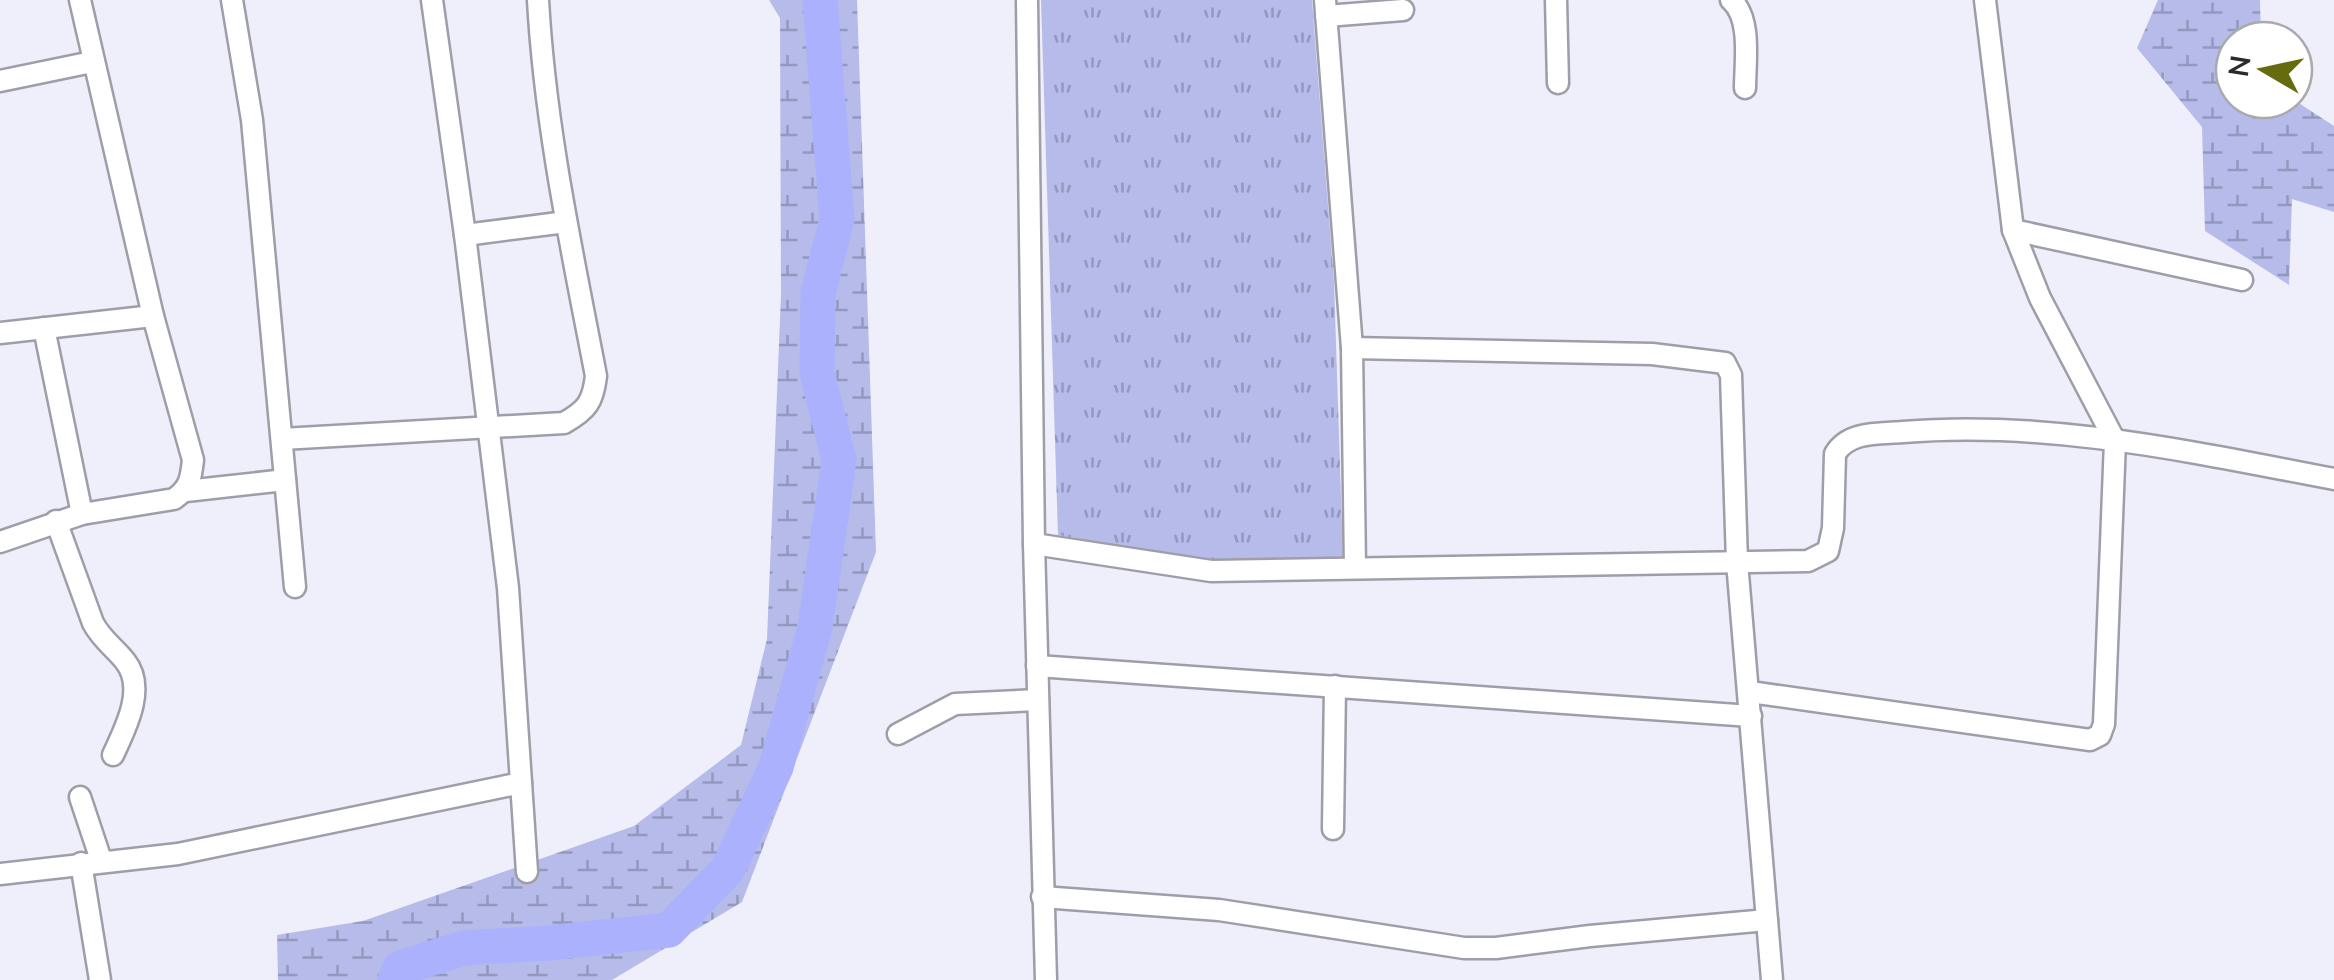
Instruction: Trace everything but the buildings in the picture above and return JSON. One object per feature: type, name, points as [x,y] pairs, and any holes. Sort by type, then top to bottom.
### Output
[{"type":"street","points":[[80,0],[153,316],[193,460],[186,491]]},
{"type":"street","points":[[232,0],[252,120],[295,587]]},
{"type":"street","points":[[432,0],[508,588],[527,872]]},
{"type":"street","points":[[282,440],[564,424],[584,412],[593,400],[596,376],[566,222],[541,58],[538,0]]},
{"type":"street","points":[[1027,0],[1034,544],[1046,980]]},
{"type":"street","points":[[1556,0],[1558,83]]},
{"type":"street","points":[[1731,0],[1740,9],[1746,40],[1745,88]]},
{"type":"street","points":[[1750,692],[2090,740],[2100,736],[2104,724],[2116,441],[2040,298],[2013,230],[1985,0]]},
{"type":"street","points":[[1355,568],[1352,348],[1326,8],[1403,10]]},
{"type":"street","points":[[0,82],[92,62]]},
{"type":"street","points":[[465,236],[566,222]]},
{"type":"street","points":[[2013,230],[2242,280]]},
{"type":"street","points":[[0,333],[153,316]]},
{"type":"street","points":[[44,328],[82,514]]},
{"type":"street","points":[[1352,348],[1652,354],[1725,363],[1731,374],[1737,562],[1772,980]]},
{"type":"street","points":[[1034,544],[1211,571],[1808,562],[1828,552],[1833,528],[1835,454],[1841,444],[1861,435],[1942,429],[2023,430],[2116,441],[2334,479]]},
{"type":"street","points":[[0,542],[56,521],[174,498],[186,491],[285,480]]},
{"type":"street","points":[[56,521],[102,639],[133,674],[130,719],[113,755]]},
{"type":"street","points":[[1037,666],[1751,716]]},
{"type":"street","points":[[1333,830],[1335,686]]},
{"type":"street","points":[[898,734],[954,704],[1038,700]]},
{"type":"street","points":[[0,874],[178,854],[521,782]]},
{"type":"street","points":[[80,796],[91,862],[100,980]]},
{"type":"street","points":[[1042,897],[1219,910],[1464,948],[1767,920]]},
{"type":"green space","points":[[769,0],[857,0],[876,552],[742,902],[612,980],[278,980],[277,935],[363,921],[634,826],[741,745],[767,639],[781,295],[780,18]]},
{"type":"green space","points":[[1041,0],[1312,0],[1334,282],[1343,558],[1212,562],[1058,535]]},
{"type":"green space","points":[[2158,0],[2260,0],[2260,20],[2214,20],[2214,120],[2314,120],[2314,113],[2334,126],[2334,212],[2292,199],[2289,285],[2205,231],[2202,127],[2137,48]]},
{"type":"waterway","points":[[395,980],[400,968],[464,948],[669,930],[728,869],[776,767],[815,627],[839,460],[817,373],[818,293],[837,219],[820,0]]}]
